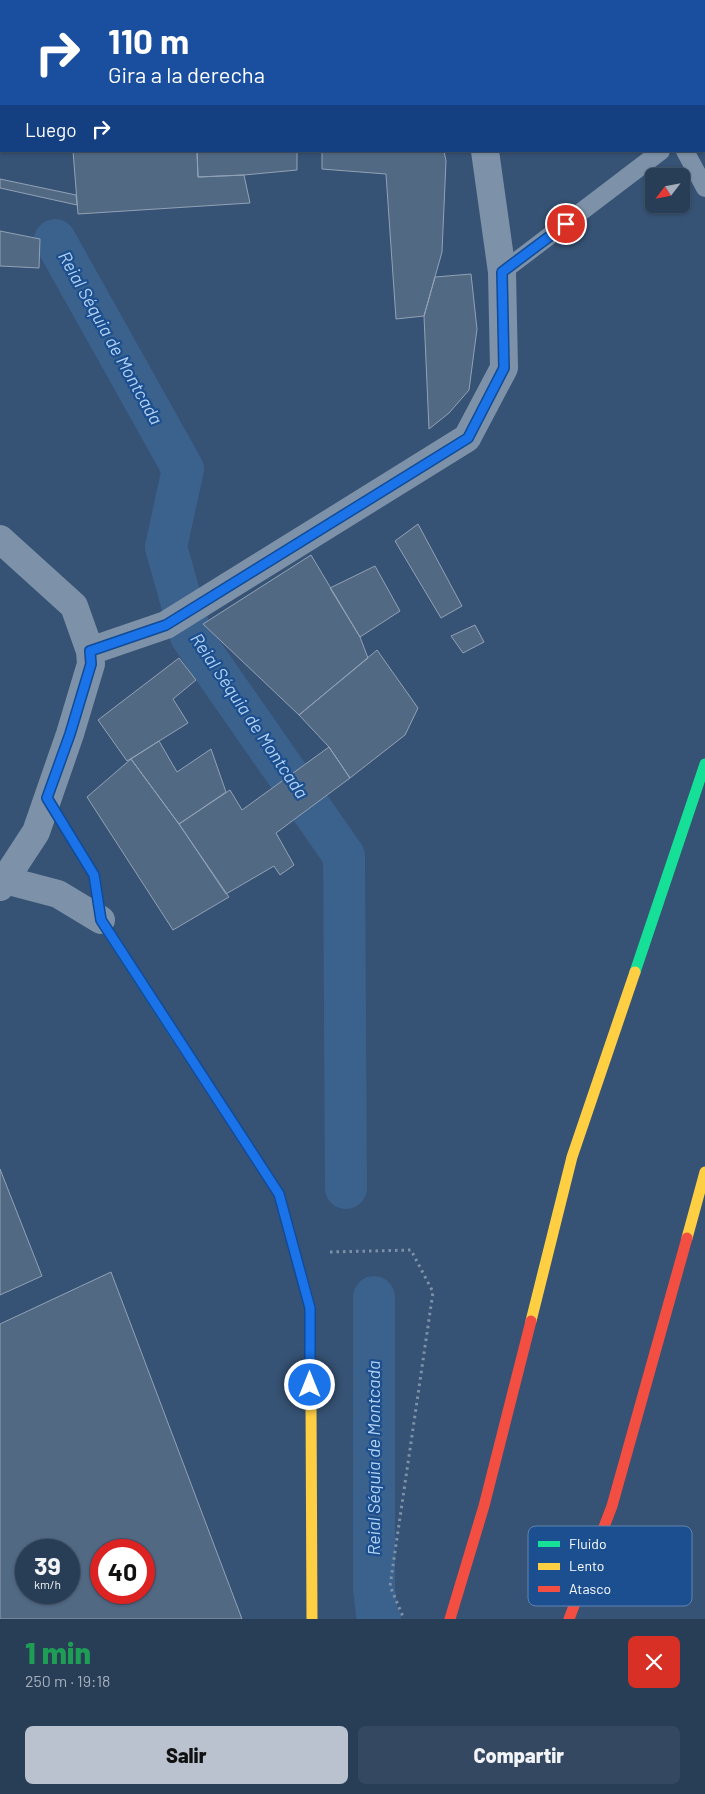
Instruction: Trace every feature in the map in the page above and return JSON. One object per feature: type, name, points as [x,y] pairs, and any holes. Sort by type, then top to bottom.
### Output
[{"type":"main road","points":[[450,1619],[484,1506],[572,1157],[705,764]]},
{"type":"main road","points":[[47,798],[94,875],[101,920],[279,1194],[310,1308],[312,1619]]},
{"type":"main road","points":[[604,1526],[612,1506],[705,1172]]},
{"type":"main road","points":[[569,1619],[574,1606]]},
{"type":"street","points":[[90,651],[166,625],[468,438],[504,368],[502,272],[485,152]]},
{"type":"street","points":[[0,539],[74,606],[90,651],[91,664],[70,734],[36,832],[2,883],[58,894],[101,920]]},
{"type":"lane","points":[[502,272],[659,152]]},
{"type":"lane","points":[[686,152],[705,188]]},
{"type":"path","points":[[295,1253],[411,1250],[433,1292],[390,1586],[404,1619]]},
{"type":"building","points":[[73,152],[197,152],[198,177],[244,175],[250,203],[78,214]]},
{"type":"building","points":[[197,152],[297,152],[297,170],[198,177]]},
{"type":"building","points":[[322,152],[444,152],[446,161],[442,252],[424,316],[396,319],[386,174],[322,169]]},
{"type":"building","points":[[0,179],[76,195],[77,205],[0,188]]},
{"type":"building","points":[[0,231],[40,239],[39,268],[0,266]]},
{"type":"building","points":[[471,274],[477,329],[469,390],[449,413],[429,429],[424,316],[435,277]]},
{"type":"building","points":[[418,524],[462,606],[441,618],[395,541]]},
{"type":"building","points":[[311,555],[360,637],[368,658],[299,715],[203,624]]},
{"type":"building","points":[[375,566],[400,611],[360,637],[330,588]]},
{"type":"building","points":[[475,625],[484,642],[463,653],[451,636]]},
{"type":"building","points":[[377,650],[418,708],[405,735],[350,778],[329,747],[299,715]]},
{"type":"building","points":[[179,658],[196,680],[173,699],[188,723],[127,761],[98,720]]},
{"type":"building","points":[[159,741],[177,772],[211,749],[226,792],[179,824],[131,759]]},
{"type":"building","points":[[329,747],[350,778],[276,833],[294,865],[280,875],[274,866],[226,894],[179,824],[230,790],[242,810]]},
{"type":"building","points":[[131,759],[179,824],[229,897],[173,930],[87,797]]},
{"type":"building","points":[[0,1169],[42,1276],[0,1295]]},
{"type":"building","points":[[111,1272],[242,1619],[0,1619],[0,1324]]},
{"type":"waterway","name":"Reial Séquia de Montcada","points":[[55,240],[183,469],[166,547],[191,636],[344,856],[346,1188]]},
{"type":"waterway","name":"Reial Séquia de Montcada","points":[[374,1297],[374,1589],[377,1614],[380,1619]]},
{"type":"traffic: fast","points":[[635,972],[705,764]]},
{"type":"traffic: fast","points":[[47,798],[94,875],[101,920],[176,1036]]},
{"type":"traffic: slow","points":[[531,1321],[572,1157],[635,972]]},
{"type":"traffic: slow","points":[[687,1238],[705,1172]]},
{"type":"traffic: slow","points":[[311,1400],[312,1619]]},
{"type":"traffic: jam","points":[[176,1036],[279,1194],[310,1307],[311,1400]]},
{"type":"traffic: jam","points":[[604,1526],[612,1506],[687,1238]]},
{"type":"traffic: jam","points":[[450,1619],[484,1506],[531,1321]]},
{"type":"traffic: jam","points":[[569,1619],[574,1606]]},
{"type":"route","points":[[310,1385],[310,1308],[279,1194],[101,920],[94,875],[47,798],[70,734],[91,664],[90,651],[166,625],[468,438],[504,368],[502,272],[566,224]]}]
